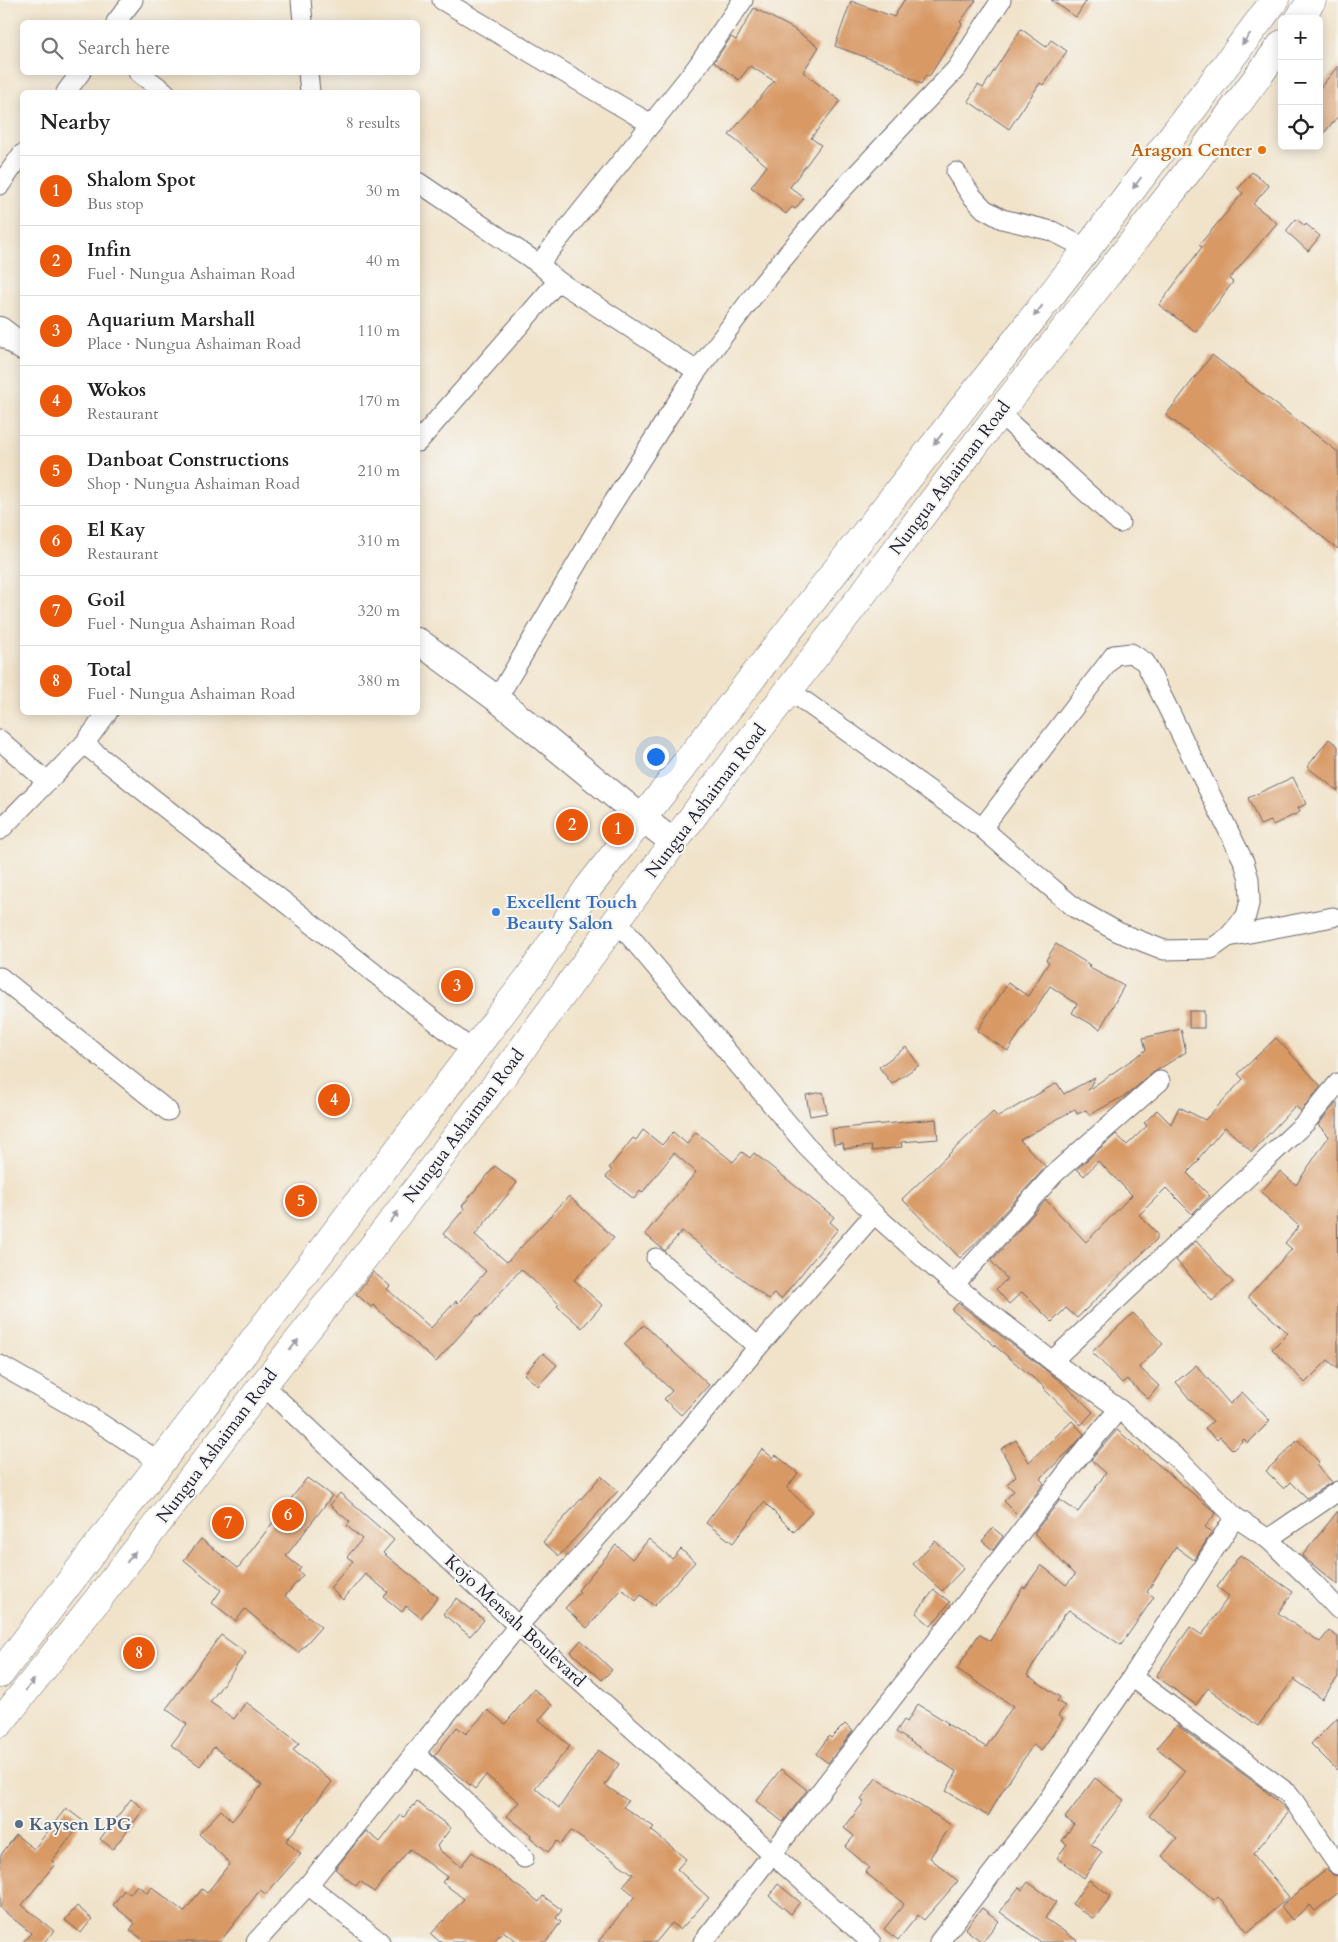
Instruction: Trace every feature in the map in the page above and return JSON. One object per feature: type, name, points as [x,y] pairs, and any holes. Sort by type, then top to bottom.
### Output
[{"type":"main road","name":"Nungua Ashaiman Road","points":[[3,1663],[374,1184],[530,976],[588,888],[1087,249],[1275,0]]},
{"type":"main road","points":[[1302,15],[1312,0]]},
{"type":"main road","name":"Nungua Ashaiman Road","points":[[0,1723],[156,1526],[262,1385],[367,1254],[504,1074],[674,842],[999,413],[1182,179],[1278,49]]},
{"type":"street","points":[[118,20],[133,0]]},
{"type":"street","points":[[301,0],[303,20]]},
{"type":"street","points":[[442,0],[651,124]]},
{"type":"street","points":[[539,264],[696,68],[743,0]]},
{"type":"street","points":[[497,699],[596,530],[697,371],[763,283],[835,197],[957,68],[1001,0]]},
{"type":"street","points":[[68,90],[79,75]]},
{"type":"street","points":[[142,75],[162,90]]},
{"type":"street","points":[[308,75],[310,90]]},
{"type":"street","points":[[0,185],[20,157]]},
{"type":"street","points":[[956,172],[971,195],[984,209],[1002,219],[1052,231],[1087,249]]},
{"type":"street","points":[[420,183],[539,264],[558,281],[697,371]]},
{"type":"street","points":[[420,440],[558,281]]},
{"type":"street","points":[[0,330],[20,345]]},
{"type":"street","points":[[999,413],[1120,523]]},
{"type":"street","points":[[420,642],[497,699],[674,842]]},
{"type":"street","points":[[790,690],[982,828],[1075,908],[1118,932],[1164,950],[1211,949],[1228,937],[1246,916],[1250,900],[1249,880],[1244,862],[1145,662],[1131,653],[1114,655],[982,828]]},
{"type":"street","points":[[0,830],[84,744],[106,715]]},
{"type":"street","points":[[0,740],[47,782]]},
{"type":"street","points":[[84,744],[473,1051]]},
{"type":"street","points":[[1228,937],[1333,917]]},
{"type":"street","points":[[617,920],[806,1145],[874,1214],[954,1285],[1052,1361],[1119,1409],[1178,1460],[1235,1518],[1268,1539],[1338,1609]]},
{"type":"street","points":[[0,977],[168,1111]]},
{"type":"street","points":[[954,1285],[1055,1173],[1160,1081]]},
{"type":"street","points":[[1052,1361],[1306,1122],[1338,1083]]},
{"type":"street","points":[[256,1942],[308,1885],[518,1626],[629,1502],[758,1348],[874,1214]]},
{"type":"street","points":[[656,1258],[758,1348]]},
{"type":"street","points":[[0,1365],[86,1414],[160,1462]]},
{"type":"street","name":"Kojo Mensah Boulevard","points":[[262,1385],[518,1626],[871,1942]]},
{"type":"street","points":[[703,1942],[1074,1463],[1119,1409]]},
{"type":"street","points":[[1268,1539],[1338,1491]]},
{"type":"street","points":[[939,1942],[1041,1810],[1132,1677],[1235,1518]]},
{"type":"street","points":[[1132,1677],[1289,1794],[1338,1865]]},
{"type":"street","points":[[414,1752],[524,1858]]},
{"type":"street","points":[[308,1885],[380,1942]]},
{"type":"building","points":[[904,0],[976,0],[960,22],[962,24],[929,77],[926,75],[921,84],[890,66],[835,46],[851,1],[894,17]]},
{"type":"building","points":[[1051,0],[1087,0],[1076,17]]},
{"type":"building","points":[[754,8],[792,28],[819,47],[803,72],[840,101],[811,138],[821,145],[790,187],[804,198],[795,209],[792,207],[786,214],[751,187],[767,166],[729,135],[774,81],[750,66],[739,80],[714,62],[731,37],[736,40]]},
{"type":"building","points":[[1021,29],[1046,47],[1051,40],[1067,51],[1043,85],[1040,83],[1009,129],[968,101],[978,85],[983,88]]},
{"type":"building","points":[[1338,66],[1338,116],[1323,134],[1323,105],[1323,84]]},
{"type":"building","points":[[1252,172],[1269,186],[1253,204],[1277,223],[1229,279],[1233,282],[1196,332],[1159,305],[1202,247],[1199,245],[1243,193],[1238,189]]},
{"type":"building","points":[[1296,219],[1305,226],[1306,224],[1320,236],[1308,251],[1286,231]]},
{"type":"building","points":[[1212,355],[1338,452],[1338,549],[1166,415]]},
{"type":"building","points":[[1329,739],[1338,746],[1338,791],[1307,767]]},
{"type":"building","points":[[1293,777],[1306,804],[1298,808],[1300,812],[1273,825],[1271,821],[1260,825],[1248,798]]},
{"type":"building","points":[[1056,944],[1090,965],[1088,967],[1124,986],[1100,1029],[1072,1013],[1077,1004],[1050,986],[1008,1051],[977,1031],[1008,983],[1028,996],[1049,962],[1046,960]]},
{"type":"building","points":[[1189,1011],[1204,1011],[1204,1028],[1189,1028]]},
{"type":"building","points":[[1181,1029],[1186,1052],[1153,1073],[1128,1094],[1089,1115],[1086,1110],[1077,1114],[1075,1109],[1020,1140],[1046,1167],[960,1258],[902,1199],[993,1112],[998,1117],[1057,1083],[1064,1094],[1095,1077],[1088,1090],[1146,1050],[1143,1038]]},
{"type":"building","points":[[1276,1038],[1321,1086],[1301,1111],[1295,1106],[1252,1152],[1225,1127],[1198,1159],[1200,1160],[1187,1173],[1210,1196],[1192,1214],[1166,1188],[1139,1215],[1157,1233],[1157,1239],[1077,1318],[1066,1308],[1052,1322],[1022,1292],[1009,1304],[996,1289],[1007,1279],[991,1261],[1046,1200],[1086,1242],[1132,1195],[1098,1161],[1084,1176],[1077,1169],[1116,1134],[1127,1145],[1147,1126],[1144,1123],[1157,1110],[1171,1124],[1179,1107],[1205,1120],[1243,1079],[1238,1074]]},
{"type":"building","points":[[906,1047],[919,1065],[892,1084],[879,1067]]},
{"type":"building","points":[[823,1092],[827,1113],[810,1116],[806,1095]]},
{"type":"building","points":[[1337,1102],[1338,1369],[1328,1360],[1305,1383],[1272,1349],[1288,1333],[1248,1297],[1292,1249],[1285,1243],[1299,1226],[1261,1192],[1280,1171],[1296,1185],[1329,1136],[1318,1125]]},
{"type":"building","points":[[936,1119],[938,1139],[901,1142],[902,1147],[872,1151],[871,1146],[844,1149],[843,1143],[834,1144],[832,1129]]},
{"type":"building","points":[[643,1130],[662,1145],[673,1132],[687,1144],[696,1132],[733,1162],[742,1152],[750,1158],[754,1153],[834,1217],[830,1222],[838,1229],[781,1299],[774,1293],[769,1300],[682,1231],[665,1251],[645,1234],[696,1172],[674,1153],[642,1193],[640,1191],[634,1199],[606,1177],[612,1170],[609,1168],[633,1138],[636,1140]]},
{"type":"building","points":[[495,1166],[517,1183],[475,1235],[507,1262],[569,1196],[614,1238],[574,1280],[602,1305],[582,1328],[557,1306],[559,1304],[521,1269],[436,1362],[373,1305],[371,1307],[356,1294],[373,1272],[390,1286],[387,1289],[431,1328],[456,1301],[458,1303],[486,1271],[443,1234],[465,1208],[462,1206]]},
{"type":"building","points":[[1196,1241],[1233,1282],[1212,1301],[1176,1260]]},
{"type":"building","points":[[958,1303],[1064,1384],[1093,1412],[1081,1425],[1044,1387],[952,1310]]},
{"type":"building","points":[[1133,1313],[1163,1344],[1139,1367],[1159,1386],[1148,1399],[1127,1379],[1122,1383],[1092,1352]]},
{"type":"building","points":[[644,1325],[709,1385],[681,1415],[664,1399],[672,1391],[624,1344]]},
{"type":"building","points":[[543,1353],[557,1365],[538,1386],[524,1374]]},
{"type":"building","points":[[1196,1365],[1230,1404],[1242,1392],[1270,1421],[1248,1443],[1244,1439],[1233,1450],[1220,1437],[1217,1440],[1205,1428],[1213,1421],[1192,1402],[1176,1382]]},
{"type":"building","points":[[1072,1421],[1084,1434],[1040,1479],[1044,1483],[1019,1516],[1004,1501],[1014,1491],[1007,1484],[1016,1476],[1001,1449],[1016,1440],[1029,1462]]},
{"type":"building","points":[[1117,1430],[1216,1513],[1205,1527],[1212,1532],[1194,1560],[1176,1547],[1147,1592],[1154,1597],[1121,1645],[1069,1610],[1065,1614],[1027,1675],[1060,1697],[1057,1701],[1065,1706],[1058,1716],[1063,1719],[1041,1751],[1033,1745],[988,1816],[946,1791],[957,1772],[896,1732],[904,1720],[907,1722],[918,1704],[986,1747],[1013,1706],[957,1669],[979,1634],[990,1641],[1023,1587],[1025,1588],[1041,1565],[1066,1585],[1075,1575],[1034,1533],[1060,1500],[1078,1512],[1106,1473],[1091,1460]]},
{"type":"building","points":[[1298,1440],[1319,1462],[1316,1465],[1332,1482],[1307,1498],[1291,1482],[1284,1489],[1266,1471]]},
{"type":"building","points":[[762,1449],[773,1458],[776,1455],[798,1473],[787,1488],[812,1512],[794,1532],[764,1502],[733,1543],[706,1523]]},
{"type":"building","points":[[601,1476],[618,1491],[559,1556],[543,1542]]},
{"type":"building","points":[[307,1478],[332,1496],[286,1556],[301,1568],[298,1571],[303,1575],[285,1596],[321,1627],[298,1653],[245,1609],[236,1621],[212,1603],[221,1590],[184,1560],[201,1539],[238,1568]]},
{"type":"building","points":[[340,1493],[394,1540],[383,1553],[438,1597],[421,1618],[406,1606],[402,1612],[384,1597],[388,1592],[365,1574],[343,1600],[330,1588],[353,1561],[347,1557],[362,1539],[347,1526],[350,1522],[330,1505]]},
{"type":"building","points":[[1338,1511],[1338,1585],[1302,1556]]},
{"type":"building","points":[[993,1528],[1003,1536],[993,1550],[982,1541]]},
{"type":"building","points":[[649,1539],[672,1559],[681,1549],[695,1562],[654,1606],[641,1595],[636,1601],[622,1589],[587,1628],[565,1608],[580,1592],[578,1590],[616,1545],[632,1559]]},
{"type":"building","points":[[935,1541],[964,1568],[942,1591],[913,1564]]},
{"type":"building","points":[[1240,1555],[1293,1592],[1278,1613],[1320,1642],[1329,1631],[1338,1637],[1338,1677],[1322,1699],[1294,1679],[1258,1726],[1208,1688],[1196,1705],[1156,1676],[1190,1627],[1202,1635],[1229,1596],[1217,1587]]},
{"type":"building","points":[[934,1590],[950,1602],[931,1626],[916,1613]]},
{"type":"building","points":[[457,1598],[484,1620],[470,1636],[443,1614]]},
{"type":"building","points":[[221,1635],[246,1653],[210,1702],[234,1719],[246,1702],[299,1743],[293,1750],[332,1782],[286,1841],[301,1854],[266,1894],[260,1890],[220,1942],[146,1942],[130,1930],[135,1923],[113,1905],[124,1890],[130,1894],[137,1885],[147,1893],[152,1887],[184,1912],[202,1889],[207,1893],[230,1863],[199,1834],[221,1810],[232,1821],[262,1785],[214,1747],[200,1766],[171,1745],[187,1724],[166,1709]]},
{"type":"building","points":[[581,1640],[612,1670],[602,1680],[571,1652]]},
{"type":"building","points":[[534,1689],[552,1705],[539,1720],[570,1746],[535,1788],[559,1808],[598,1750],[619,1764],[605,1785],[628,1801],[623,1807],[654,1827],[651,1830],[686,1859],[677,1869],[709,1898],[680,1930],[672,1923],[656,1942],[598,1942],[635,1896],[623,1886],[633,1874],[571,1831],[561,1844],[557,1841],[548,1852],[530,1837],[531,1835],[507,1816],[519,1802],[486,1775],[475,1789],[434,1756],[457,1727],[466,1734],[488,1710],[505,1724]]},
{"type":"building","points":[[1338,1717],[1338,1771],[1311,1744]]},
{"type":"building","points":[[845,1724],[853,1731],[828,1763],[816,1754],[829,1736],[831,1738]]},
{"type":"building","points":[[1177,1725],[1262,1788],[1284,1807],[1288,1813],[1253,1854],[1289,1897],[1248,1932],[1218,1896],[1214,1900],[1162,1856],[1177,1838],[1149,1816],[1185,1771],[1157,1748]]},
{"type":"building","points":[[781,1769],[807,1790],[783,1822],[756,1801]]},
{"type":"building","points":[[876,1778],[951,1825],[930,1858],[958,1881],[924,1920],[918,1915],[898,1940],[884,1929],[904,1904],[865,1872],[869,1867],[845,1847],[854,1836],[844,1828],[864,1802],[861,1800]]},
{"type":"building","points":[[1095,1778],[1124,1800],[1091,1844],[1102,1852],[1084,1878],[1057,1858],[1067,1844],[1062,1841],[1074,1824],[1065,1818]]},
{"type":"building","points":[[131,1799],[144,1809],[113,1849],[100,1839]]},
{"type":"building","points":[[417,1802],[451,1828],[437,1846],[439,1850],[461,1866],[472,1852],[539,1902],[543,1896],[562,1910],[556,1918],[561,1922],[546,1942],[518,1942],[503,1931],[493,1942],[440,1942],[431,1934],[464,1899],[442,1882],[447,1877],[410,1849],[374,1892],[360,1881],[356,1886],[335,1869],[366,1831],[380,1842],[401,1815],[404,1817]]},
{"type":"building","points":[[66,1808],[83,1821],[52,1861],[55,1864],[22,1905],[54,1931],[44,1942],[23,1942],[31,1933],[0,1908],[0,1856],[16,1835],[34,1849]]},
{"type":"building","points":[[1327,1869],[1333,1875],[1338,1876],[1338,1893],[1315,1911],[1310,1905],[1292,1920],[1281,1906]]},
{"type":"building","points":[[1089,1880],[1111,1896],[1094,1919],[1072,1904]]},
{"type":"building","points":[[1028,1882],[1056,1902],[1045,1918],[1079,1942],[1041,1942],[1000,1912],[1019,1887],[1022,1890]]},
{"type":"building","points":[[778,1884],[800,1902],[791,1914],[769,1896]]},
{"type":"building","points":[[77,1906],[92,1919],[81,1933],[65,1920]]},
{"type":"building","points":[[982,1908],[999,1921],[982,1942],[965,1929]]},
{"type":"place","name":"Aragon Center","points":[[1262,150]]},
{"type":"place","name":"Infin","points":[[572,825]]},
{"type":"place","name":"Shalom Spot","points":[[618,829]]},
{"type":"place","name":"Excellent Touch Beauty Salon","points":[[496,912]]},
{"type":"place","name":"Aquarium Marshall","points":[[457,986]]},
{"type":"place","name":"Wokos","points":[[334,1100]]},
{"type":"place","name":"Danboat Constructions","points":[[301,1201]]},
{"type":"place","name":"El Kay","points":[[288,1515]]},
{"type":"place","name":"Goil","points":[[228,1523]]},
{"type":"place","name":"Total","points":[[139,1653]]},
{"type":"place","name":"Kaysen LPG","points":[[19,1824]]}]
